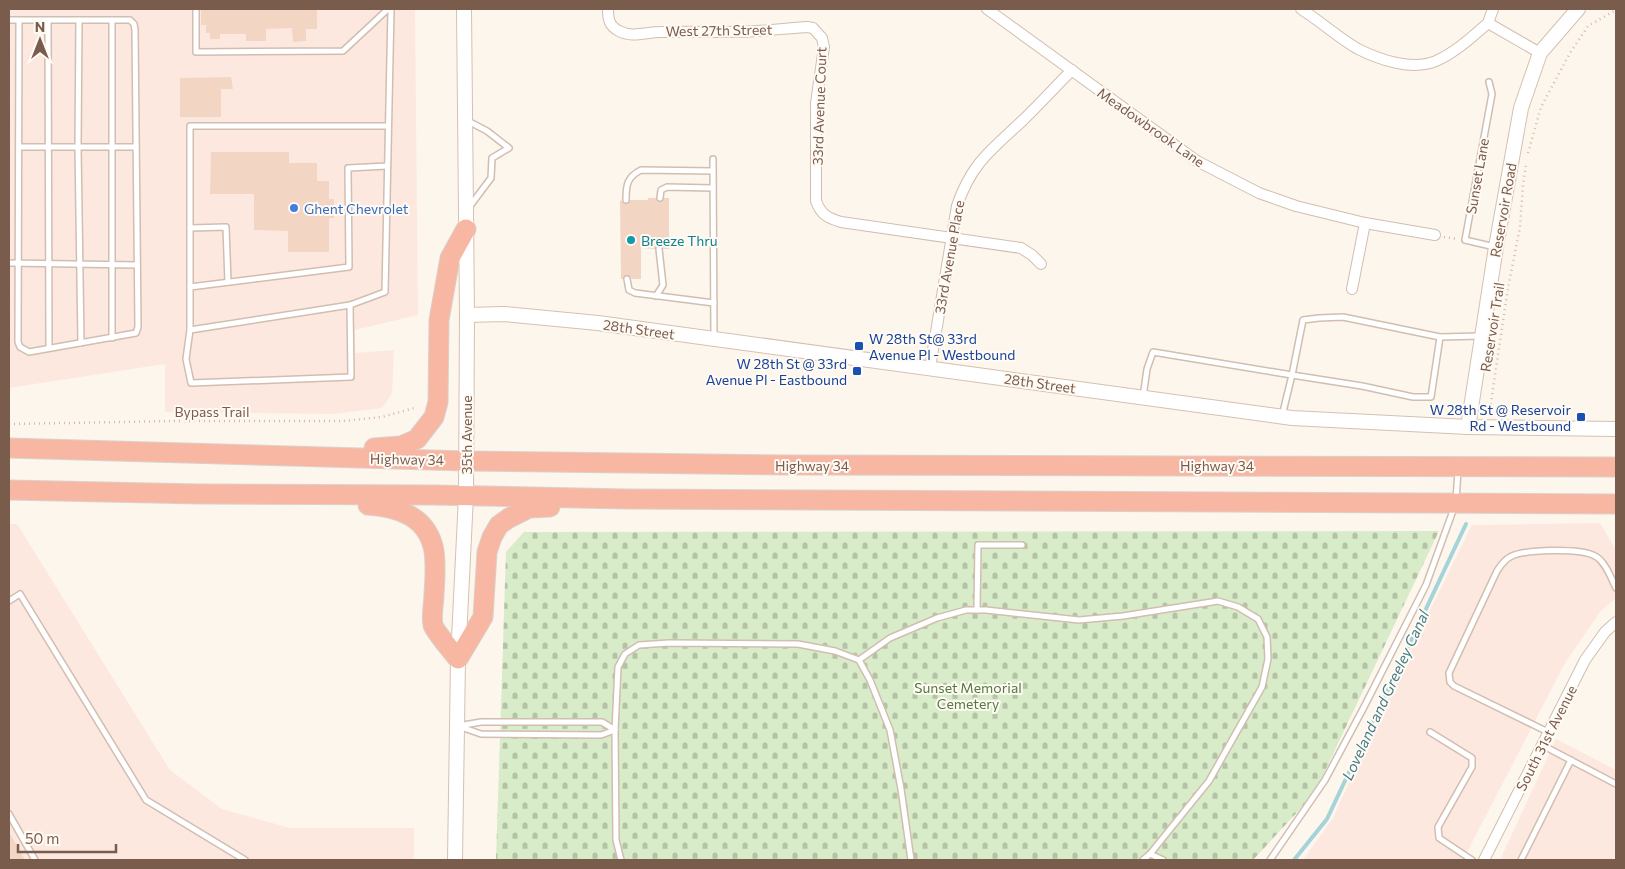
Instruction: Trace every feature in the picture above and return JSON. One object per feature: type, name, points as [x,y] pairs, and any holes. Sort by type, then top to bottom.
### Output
[{"type":"highway","points":[[83,450],[91,442],[386,448],[402,446],[417,439],[434,417],[438,402],[439,320],[450,258],[466,220]]},
{"type":"highway","name":"Highway 34","points":[[9,448],[466,461],[792,465],[1616,467]]},
{"type":"highway","points":[[9,490],[626,499],[1616,504]]},
{"type":"highway","points":[[200,494],[220,498],[382,506],[409,514],[418,521],[428,534],[434,550],[433,626],[458,659],[483,617],[487,552],[492,537],[499,525],[508,518],[529,508],[602,507],[626,499]]},
{"type":"street","name":"35th Avenue","points":[[456,860],[456,726],[466,496],[467,315],[464,9]]},
{"type":"street","name":"West 27th Street","points":[[608,9],[608,18],[611,26],[618,31],[636,35],[657,32],[756,31],[807,27],[813,28],[818,32]]},
{"type":"street","name":"Meadowbrook Lane","points":[[987,9],[1197,161],[1259,193],[1296,206],[1365,223],[1435,235]]},
{"type":"street","points":[[1302,9],[1358,48],[1386,60],[1407,64],[1435,61],[1464,44],[1488,23],[1493,9]]},
{"type":"street","name":"Reservoir Road","points":[[1468,427],[1481,336],[1521,108],[1540,53],[1578,9]]},
{"type":"street","points":[[1488,23],[1540,53]]},
{"type":"street","name":"33rd Avenue Court","points":[[818,32],[824,47],[816,103],[816,201],[819,209],[831,219],[841,222],[951,238]]},
{"type":"street","name":"33rd Avenue Place","points":[[930,368],[956,206],[963,188],[982,158],[1022,121],[1072,70]]},
{"type":"street","points":[[1352,289],[1365,223]]},
{"type":"street","points":[[951,238],[1021,248],[1041,264]]},
{"type":"street","name":"28th Street","points":[[467,315],[504,314],[598,324],[1282,416],[1468,427],[1616,429]]},
{"type":"street","name":"South 31st Avenue","points":[[1484,860],[1593,648],[1605,632],[1616,622]]},
{"type":"lane","points":[[196,9],[196,52],[343,51],[390,9]]},
{"type":"lane","points":[[190,330],[350,305],[386,292],[390,9]]},
{"type":"lane","points":[[9,20],[130,20],[134,24],[138,327],[136,333],[28,352],[20,347],[18,342],[20,21]]},
{"type":"lane","points":[[79,20],[78,147],[81,343]]},
{"type":"lane","points":[[112,20],[112,338]]},
{"type":"lane","points":[[48,21],[50,147],[49,348]]},
{"type":"lane","name":"Sunset Lane","points":[[1465,240],[1492,94],[1489,82]]},
{"type":"lane","points":[[465,120],[487,131],[509,148],[492,158],[491,178],[466,220]]},
{"type":"lane","points":[[350,305],[352,377],[191,383],[186,359],[190,330],[190,126],[388,126]]},
{"type":"lane","points":[[19,147],[136,147]]},
{"type":"lane","points":[[713,159],[714,339]]},
{"type":"lane","points":[[190,287],[349,267],[348,168],[388,166]]},
{"type":"lane","points":[[626,200],[628,183],[632,175],[641,170],[713,171]]},
{"type":"lane","points":[[660,198],[661,190],[667,187],[713,188]]},
{"type":"lane","points":[[190,228],[226,227],[228,282]]},
{"type":"lane","points":[[1465,240],[1496,247]]},
{"type":"lane","points":[[656,296],[663,285],[659,249]]},
{"type":"lane","points":[[9,263],[137,265]]},
{"type":"lane","points":[[627,280],[630,290],[634,293],[714,303]]},
{"type":"lane","points":[[1282,416],[1303,320],[1343,317],[1440,337],[1481,336]]},
{"type":"lane","points":[[1143,398],[1147,369],[1153,352],[1362,386],[1413,397],[1431,397],[1440,337]]},
{"type":"lane","points":[[1270,860],[1325,780],[1426,585],[1456,503],[1458,466]]},
{"type":"lane","points":[[977,610],[978,545],[1022,545]]},
{"type":"lane","points":[[1549,732],[1454,686],[1450,682],[1449,673],[1493,579],[1503,562],[1510,556],[1532,550],[1589,553],[1600,559],[1616,588]]},
{"type":"lane","points":[[9,601],[20,594],[146,800],[245,860]]},
{"type":"lane","points":[[859,660],[890,638],[937,618],[966,610],[1079,620],[1123,616],[1218,601],[1238,607],[1258,619],[1267,637],[1268,658],[1262,687],[1209,781],[1150,854],[1143,860]]},
{"type":"lane","points":[[621,860],[616,840],[615,730],[618,667],[625,654],[638,645],[669,643],[798,644],[835,650],[859,660],[870,680],[890,730],[902,789],[911,860]]},
{"type":"lane","points":[[456,726],[481,722],[602,722],[615,730]]},
{"type":"lane","points":[[456,726],[481,734],[601,735],[615,730]]},
{"type":"lane","points":[[1430,732],[1472,758],[1472,767],[1438,827],[1439,838],[1472,860]]},
{"type":"lane","points":[[1542,745],[1616,784]]},
{"type":"lane","points":[[1521,860],[1571,760]]},
{"type":"lane","points":[[9,814],[35,860]]},
{"type":"lane","points":[[1150,854],[1163,860]]},
{"type":"path","points":[[1527,154],[1541,107],[1570,52],[1588,26],[1616,10]]},
{"type":"path","name":"Reservoir Trail","points":[[1490,409],[1508,288],[1520,227],[1522,185],[1526,162]]},
{"type":"path","points":[[1435,235],[1465,240]]},
{"type":"path","name":"Bypass Trail","points":[[9,424],[173,421],[343,421],[382,417],[414,408]]},
{"type":"shaded area","points":[[9,9],[415,9],[418,315],[355,330],[355,353],[394,350],[392,393],[382,408],[333,414],[165,412],[165,364],[9,388]]},
{"type":"shaded area","points":[[1600,523],[1616,550],[1616,598],[1600,612],[1565,663],[1463,860],[1303,860],[1333,818],[1398,675],[1472,525]]},
{"type":"shaded area","points":[[9,524],[17,524],[170,770],[222,809],[290,828],[414,828],[414,860],[9,860]]},
{"type":"shaded area","points":[[1556,739],[1616,770],[1616,860],[1500,860]]},
{"type":"green space","name":"Sunset Memorial Cemetery","points":[[1439,531],[1314,794],[1253,860],[496,860],[506,552],[524,532]]},
{"type":"building","points":[[201,9],[317,9],[317,29],[306,29],[306,41],[293,42],[292,28],[266,29],[266,41],[246,41],[246,34],[220,34],[220,39],[210,39],[210,33],[206,33],[206,25],[201,25]]},
{"type":"building","points":[[231,77],[233,89],[221,89],[221,117],[180,117],[180,78]]},
{"type":"building","name":"Ghent Chevrolet","points":[[211,152],[289,152],[289,163],[317,163],[317,181],[329,181],[329,199],[334,199],[334,218],[329,218],[329,252],[288,252],[288,231],[254,230],[254,194],[210,194]]},
{"type":"building","points":[[648,198],[656,198],[660,202],[664,198],[669,198],[669,249],[663,249],[659,245],[655,249],[641,248],[641,279],[632,279],[627,275],[621,279],[620,200],[626,204],[630,200],[648,200]]},
{"type":"building","points":[[9,832],[25,860],[9,860]]},
{"type":"waterway","name":"Loveland and Greeley Canal","points":[[1294,860],[1327,819],[1466,524]]},
{"type":"place","name":"Ghent Chevrolet","points":[[294,208]]},
{"type":"place","name":"Breeze Thru","points":[[631,240]]},
{"type":"place","name":"W 28th St@ 33rd Avenue Pl - Westbound","points":[[859,346]]},
{"type":"place","name":"W 28th St @ 33rd Avenue Pl - Eastbound","points":[[857,371]]},
{"type":"place","name":"W 28th St @ Reservoir Rd - Westbound","points":[[1581,417]]}]
